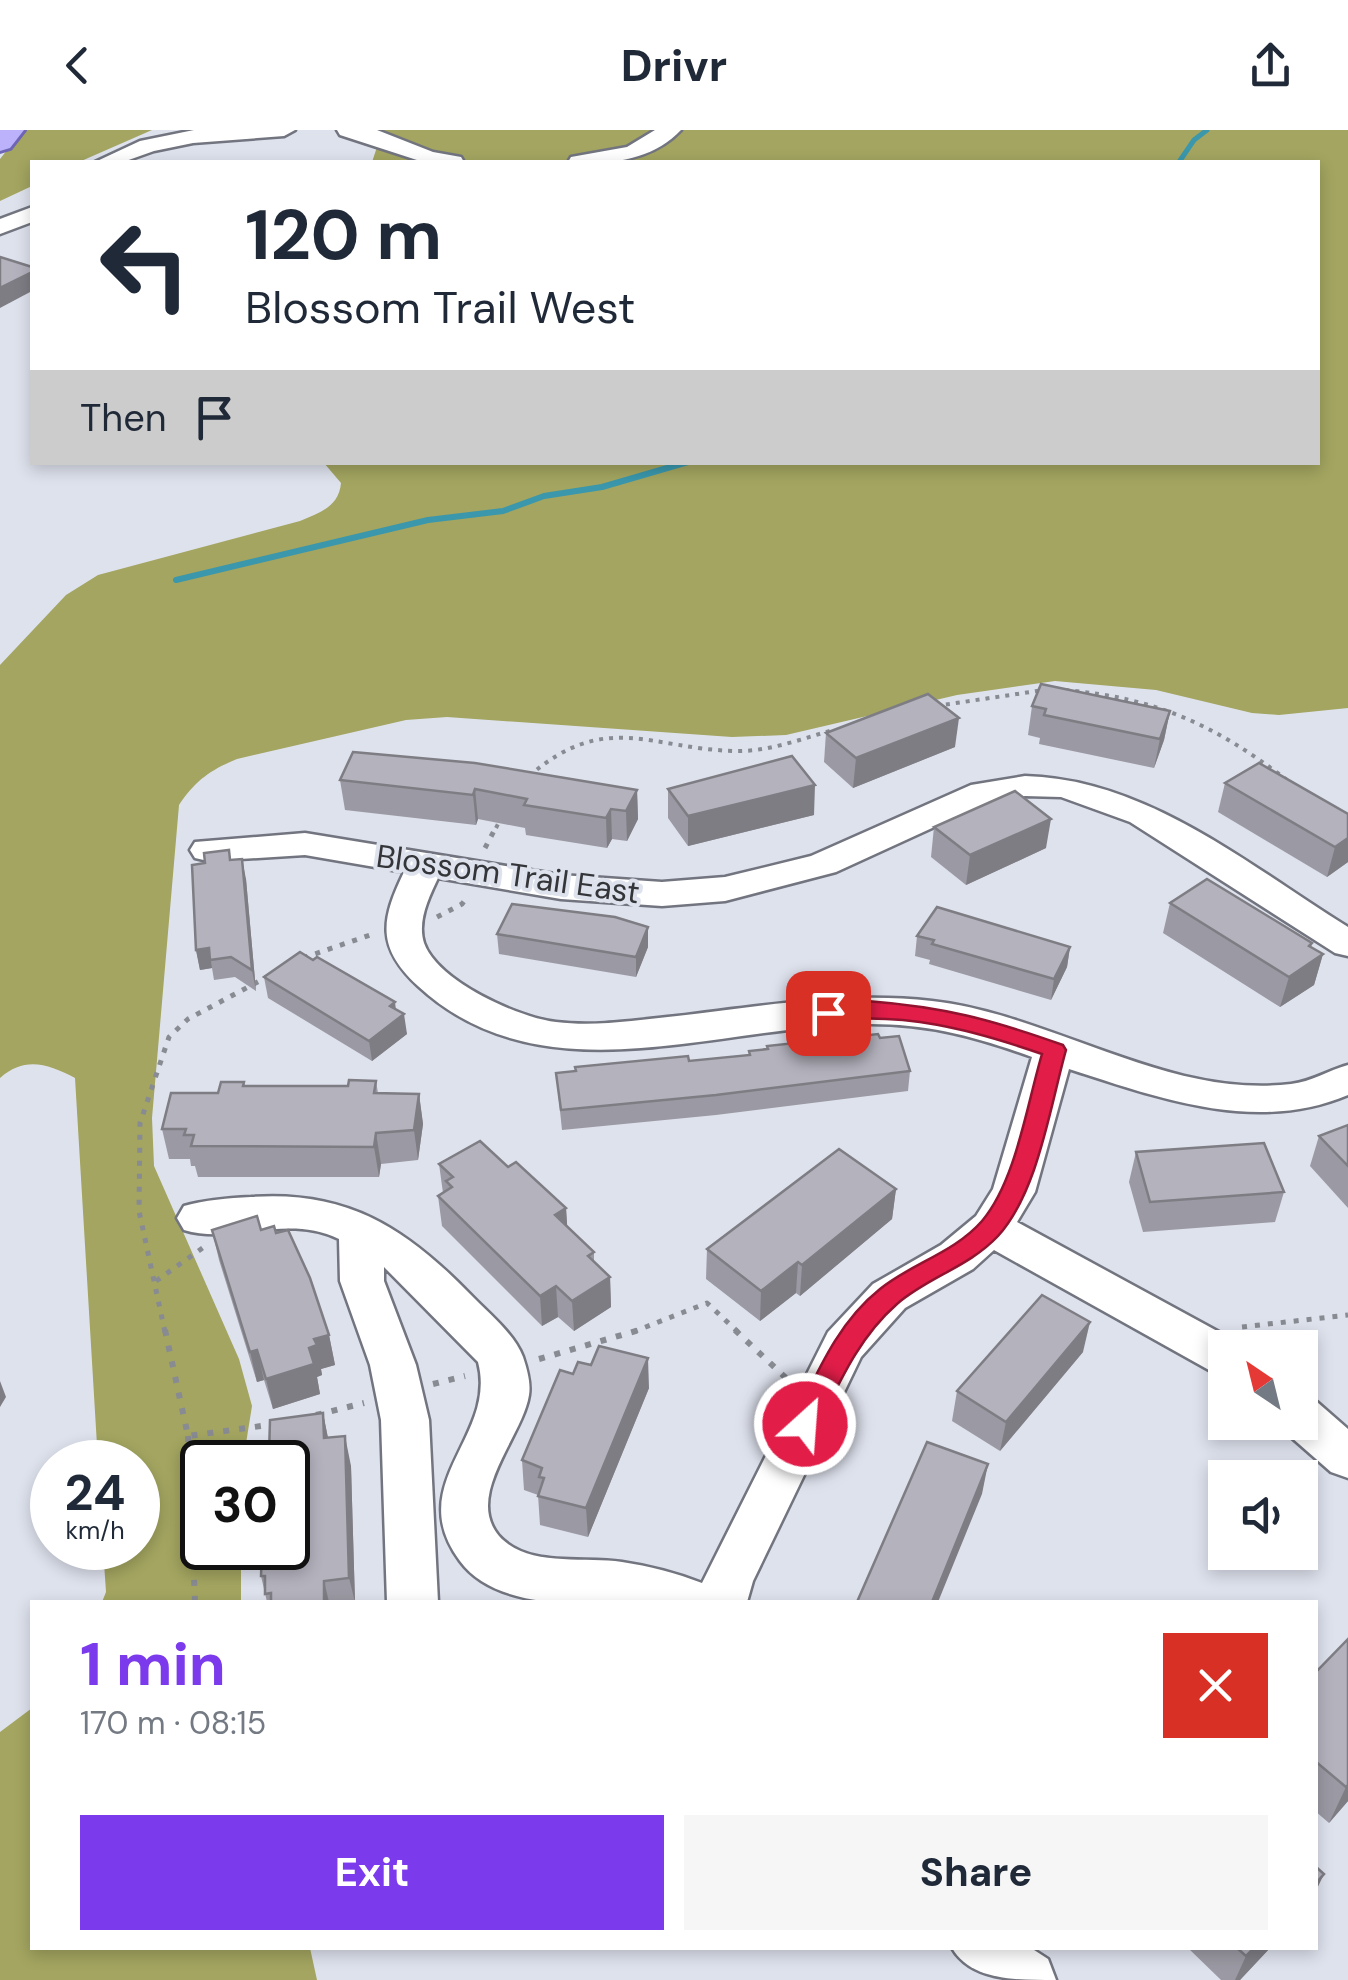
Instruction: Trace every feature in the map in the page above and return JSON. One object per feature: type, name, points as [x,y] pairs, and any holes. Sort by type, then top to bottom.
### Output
[{"type":"main road","points":[[0,142],[10,130]]},
{"type":"street","points":[[111,160],[172,141],[284,130]]},
{"type":"street","points":[[348,130],[364,132],[420,158],[436,160]]},
{"type":"street","points":[[590,160],[633,152],[670,130]]},
{"type":"street","points":[[0,227],[30,215]]},
{"type":"street","name":"Blossom Trail East","points":[[208,850],[305,844],[604,892],[662,894],[725,888],[823,864],[984,792],[1025,786],[1062,787],[1104,798],[1142,814],[1348,944]]},
{"type":"street","points":[[425,866],[403,912],[401,928],[424,971],[454,996],[501,1022],[553,1036],[598,1037],[867,1009],[936,1014],[984,1025],[1054,1050],[1215,1094],[1291,1099],[1348,1079]]},
{"type":"street","points":[[723,1600],[728,1580],[844,1345],[889,1296],[957,1257],[990,1228],[1014,1192],[1054,1050]]},
{"type":"street","points":[[199,1218],[251,1213],[316,1214],[362,1230],[406,1258],[499,1354],[506,1396],[466,1485],[463,1520],[473,1544],[494,1564],[520,1578],[606,1581],[682,1600]]},
{"type":"street","points":[[990,1228],[1208,1347]]},
{"type":"street","points":[[362,1230],[362,1281],[393,1365],[405,1420],[412,1600]]},
{"type":"street","points":[[1318,1432],[1348,1458]]},
{"type":"street","points":[[985,1950],[1027,1980]]},
{"type":"path","points":[[1241,1330],[1246,1325],[1348,1315]]},
{"type":"path","points":[[188,1436],[195,1600]]},
{"type":"green space","points":[[23,130],[152,130],[84,160],[30,160],[30,187],[0,201],[0,159]]},
{"type":"green space","points":[[375,130],[1348,130],[1348,708],[1279,715],[1252,713],[1156,690],[1055,681],[957,695],[786,735],[732,737],[447,717],[406,720],[237,759],[204,777],[179,805],[152,1118],[154,1166],[239,1359],[252,1406],[247,1440],[180,1440],[180,1570],[241,1570],[241,1600],[103,1600],[104,1570],[160,1570],[160,1440],[97,1440],[75,1078],[37,1064],[18,1067],[0,1078],[0,665],[66,595],[98,575],[321,512],[336,498],[341,483],[326,465],[1320,465],[1320,160],[373,160],[381,135]]},
{"type":"green space","points":[[30,1710],[30,1950],[310,1950],[317,1980],[0,1980],[0,1732]]},
{"type":"building","points":[[0,257],[30,266],[30,273],[0,288]]},
{"type":"building","points":[[1041,684],[1170,711],[1160,739],[1044,715],[1046,709],[1032,706]]},
{"type":"building","points":[[928,694],[959,718],[856,758],[826,733]]},
{"type":"building","points":[[353,752],[475,763],[637,790],[626,811],[611,809],[606,818],[524,805],[527,799],[475,789],[473,795],[340,780]]},
{"type":"building","points":[[792,756],[815,785],[688,816],[668,789]]},
{"type":"building","points":[[1259,763],[1348,814],[1348,838],[1335,847],[1225,783]]},
{"type":"building","points":[[1015,791],[1051,819],[970,855],[934,827]]},
{"type":"building","points":[[229,850],[230,860],[242,859],[252,970],[231,957],[210,960],[209,948],[196,950],[192,865],[205,863],[204,853]]},
{"type":"building","points":[[1207,879],[1312,943],[1309,946],[1323,954],[1289,977],[1170,903]]},
{"type":"building","points":[[512,904],[615,917],[648,927],[636,957],[497,934]]},
{"type":"building","points":[[937,907],[1070,947],[1054,979],[932,944],[934,940],[917,936]]},
{"type":"building","points":[[300,952],[313,960],[317,957],[395,1002],[390,1006],[404,1014],[369,1041],[264,977]]},
{"type":"building","points":[[878,1034],[880,1038],[899,1036],[910,1071],[561,1110],[556,1073],[576,1071],[575,1067],[688,1056],[689,1061],[750,1055],[749,1051],[768,1049],[767,1046]]},
{"type":"building","points":[[349,1080],[376,1081],[374,1093],[419,1094],[414,1130],[376,1133],[374,1147],[191,1146],[194,1135],[184,1135],[186,1129],[162,1129],[171,1093],[218,1093],[221,1082],[244,1082],[243,1086],[348,1086]]},
{"type":"building","points":[[1348,1125],[1348,1166],[1319,1136]]},
{"type":"building","points":[[480,1141],[508,1167],[516,1162],[566,1208],[555,1215],[594,1252],[588,1256],[610,1277],[572,1301],[556,1286],[540,1296],[438,1196],[452,1187],[446,1181],[453,1177],[439,1164]]},
{"type":"building","points":[[1264,1143],[1284,1192],[1150,1202],[1136,1152]]},
{"type":"building","points":[[839,1149],[896,1189],[802,1265],[798,1262],[761,1291],[707,1249]]},
{"type":"building","points":[[257,1216],[261,1230],[274,1226],[276,1233],[288,1230],[310,1278],[329,1335],[314,1339],[317,1345],[309,1348],[314,1364],[266,1379],[257,1350],[250,1352],[212,1230]]},
{"type":"building","points":[[1042,1295],[1090,1322],[1006,1422],[957,1391]]},
{"type":"building","points":[[599,1346],[648,1358],[586,1508],[538,1496],[544,1478],[539,1477],[542,1468],[522,1460],[560,1370],[573,1374],[578,1362],[591,1365]]},
{"type":"building","points":[[323,1413],[324,1438],[345,1436],[349,1578],[324,1581],[324,1600],[271,1600],[271,1593],[265,1594],[261,1570],[310,1570],[310,1440],[269,1440],[270,1420]]},
{"type":"building","points":[[927,1442],[988,1464],[933,1600],[858,1600]]},
{"type":"building","points":[[1348,1639],[1346,1787],[1318,1764],[1318,1670]]},
{"type":"waterway","points":[[1180,160],[1194,140],[1207,130]]},
{"type":"waterway","points":[[176,580],[428,520],[503,511],[544,496],[602,487],[678,465]]},
{"type":"route","points":[[805,1424],[844,1345],[889,1296],[957,1257],[990,1228],[1014,1192],[1054,1050],[984,1025],[936,1014],[867,1009],[828,1013]]}]
